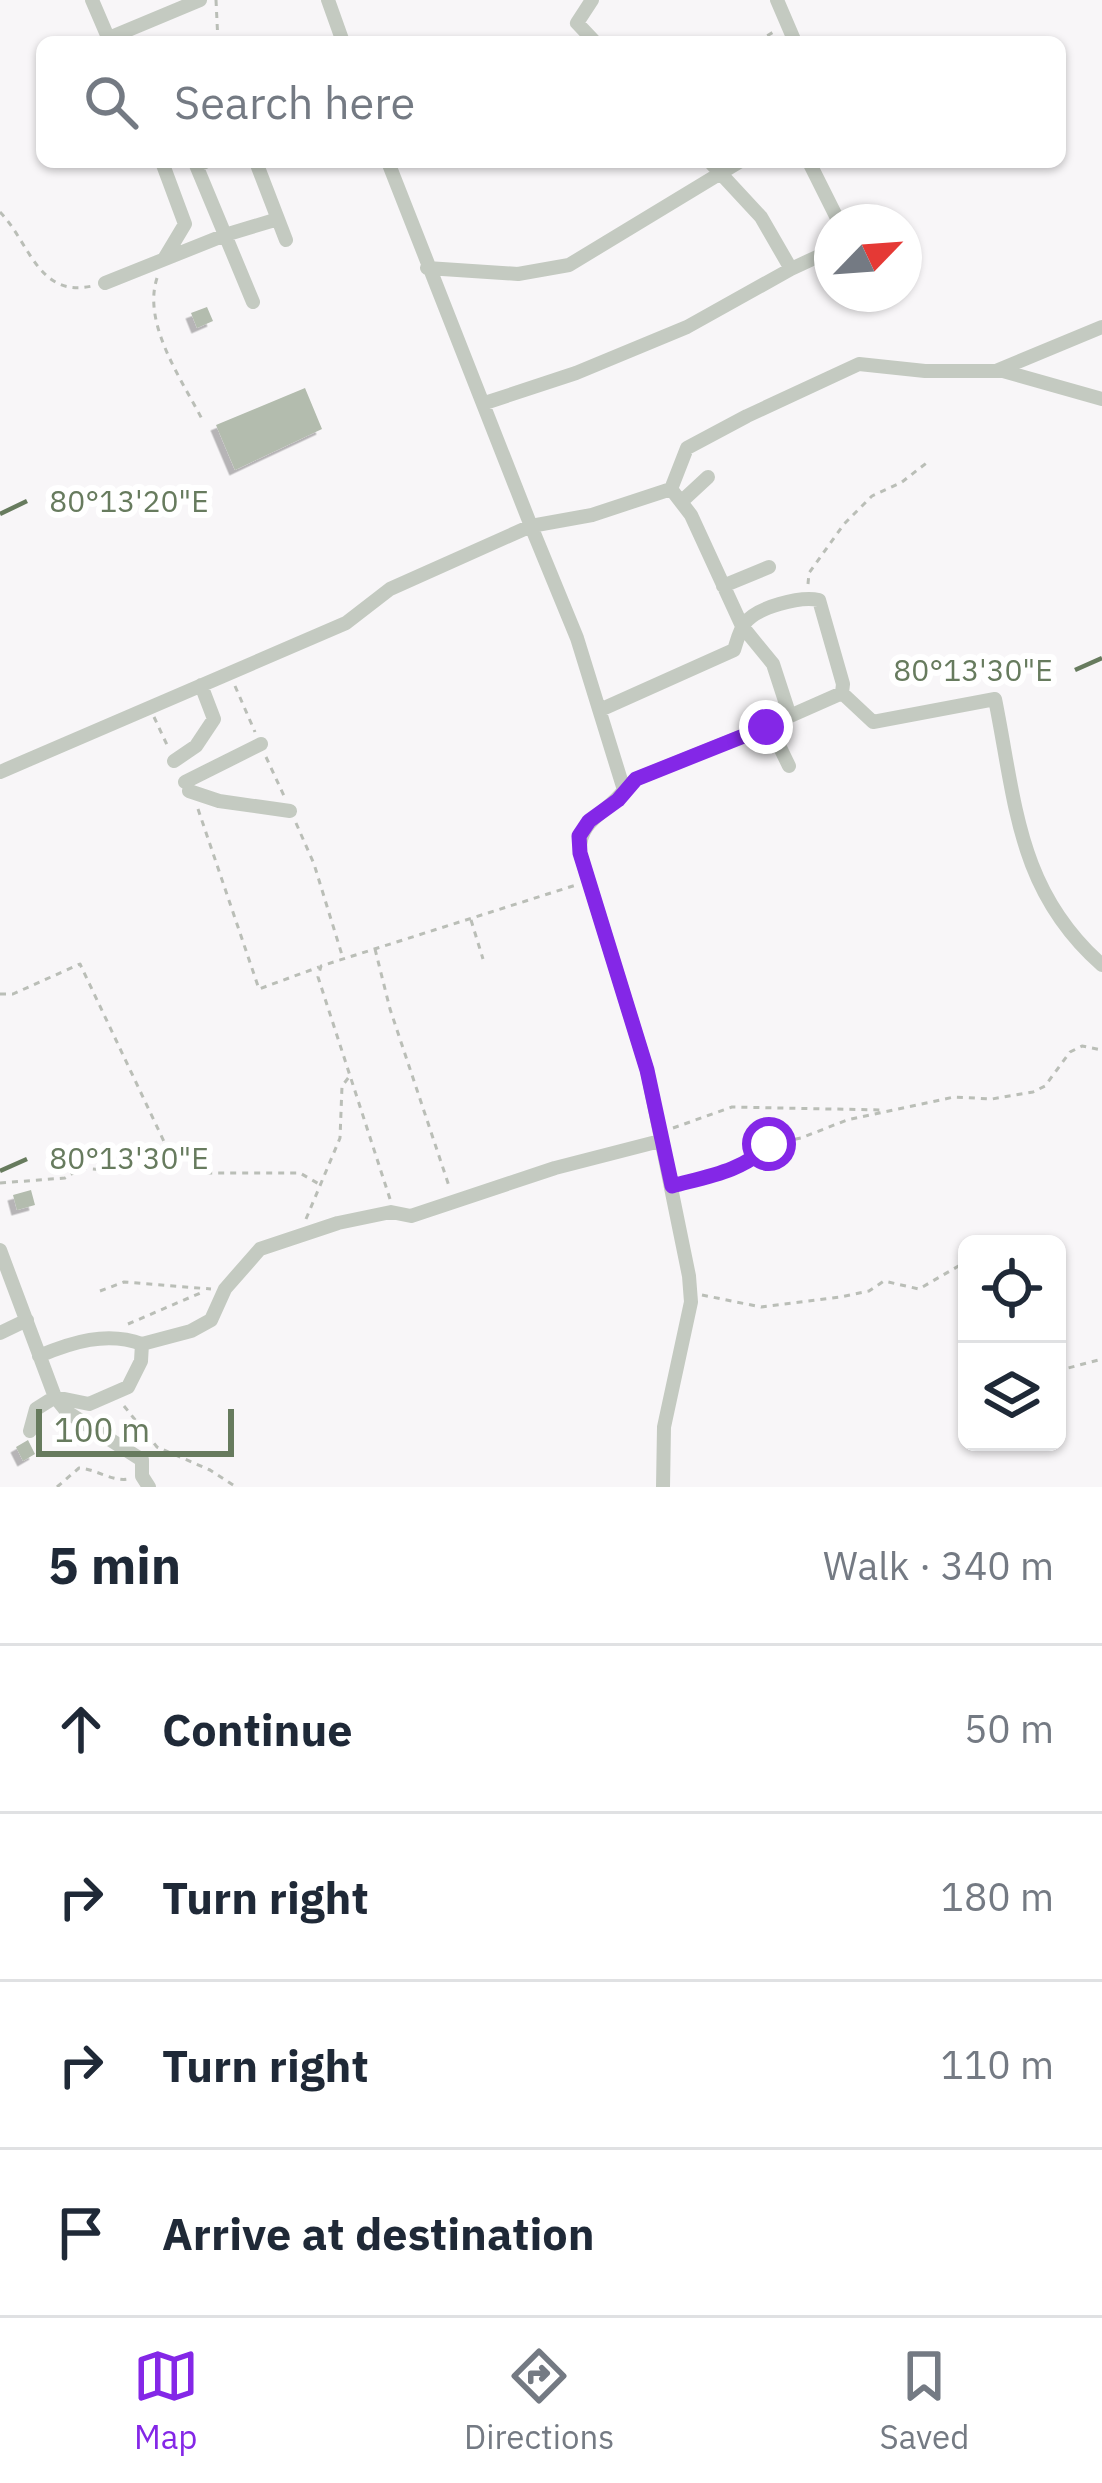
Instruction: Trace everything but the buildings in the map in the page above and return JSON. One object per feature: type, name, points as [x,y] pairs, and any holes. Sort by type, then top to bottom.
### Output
[{"type":"street","points":[[92,0],[107,36]]},
{"type":"street","points":[[118,36],[200,0]]},
{"type":"street","points":[[328,0],[342,36]]},
{"type":"street","points":[[589,36],[577,23],[592,0]]},
{"type":"street","points":[[777,0],[792,36]]},
{"type":"street","points":[[164,168],[185,224],[164,259]]},
{"type":"street","points":[[197,168],[253,302]]},
{"type":"street","points":[[258,168],[286,240]]},
{"type":"street","points":[[390,168],[577,638],[624,790]]},
{"type":"street","points":[[427,268],[518,274],[568,265],[716,168],[761,217],[791,268]]},
{"type":"street","points":[[812,168],[829,204]]},
{"type":"street","points":[[105,283],[278,219]]},
{"type":"street","points":[[485,404],[687,327],[814,258]]},
{"type":"street","points":[[995,371],[1102,327]]},
{"type":"street","points":[[676,496],[687,448],[859,364],[995,371],[1102,399]]},
{"type":"street","points":[[0,772],[346,623],[390,589],[531,526],[676,496],[708,477]]},
{"type":"street","points":[[676,496],[691,515],[742,626],[773,664],[787,707],[766,727]]},
{"type":"street","points":[[723,586],[769,567]]},
{"type":"street","points":[[600,710],[734,650],[751,616],[807,597],[819,600],[825,612],[842,693]]},
{"type":"street","points":[[174,761],[196,746],[214,719],[201,685]]},
{"type":"street","points":[[663,1487],[664,1427],[690,1292],[647,1070],[579,836],[636,779],[842,693]]},
{"type":"street","points":[[842,693],[873,722],[995,699],[1027,856],[1051,910],[1102,965]]},
{"type":"street","points":[[766,727],[789,766]]},
{"type":"street","points":[[187,787],[261,744]]},
{"type":"street","points":[[187,787],[219,801],[290,811]]},
{"type":"street","points":[[39,1356],[87,1340],[117,1338],[142,1343],[204,1325],[216,1315],[230,1284],[260,1249],[300,1235],[391,1212],[411,1216],[555,1168],[660,1141]]},
{"type":"street","points":[[0,1250],[55,1397],[67,1412],[142,1460],[146,1482]]},
{"type":"street","points":[[0,1333],[27,1320]]},
{"type":"street","points":[[30,1431],[36,1409],[55,1397],[89,1403],[116,1395],[136,1376],[142,1343]]},
{"type":"path","points":[[216,0],[218,36]]},
{"type":"path","points":[[767,36],[787,24]]},
{"type":"path","points":[[0,212],[55,284],[74,290],[105,283]]},
{"type":"path","points":[[164,259],[151,299],[159,328],[203,422]]},
{"type":"path","points":[[807,597],[809,573],[844,524],[872,496],[902,482],[929,461]]},
{"type":"path","points":[[149,707],[174,761]]},
{"type":"path","points":[[187,787],[259,989],[589,881]]},
{"type":"path","points":[[471,918],[483,959]]},
{"type":"path","points":[[374,948],[454,1202]]},
{"type":"path","points":[[0,994],[13,994],[80,964],[169,1152]]},
{"type":"path","points":[[321,966],[317,976],[391,1212]]},
{"type":"path","points":[[660,1141],[667,1130],[732,1107],[910,1109],[954,1096],[992,1099],[1033,1092],[1045,1086],[1070,1052],[1082,1046],[1102,1050]]},
{"type":"path","points":[[300,1235],[340,1138],[342,1086],[350,1076]]},
{"type":"path","points":[[672,1186],[730,1169],[769,1144],[888,1110]]},
{"type":"path","points":[[0,1183],[65,1178],[82,1168],[146,1168],[158,1165],[169,1152],[184,1151],[198,1173],[300,1172],[319,1184]]},
{"type":"path","points":[[690,1292],[761,1307],[842,1298],[884,1282],[919,1289],[958,1266]]},
{"type":"path","points":[[100,1291],[124,1282],[207,1291]]},
{"type":"path","points":[[128,1324],[230,1284]]},
{"type":"path","points":[[1066,1369],[1102,1359]]},
{"type":"path","points":[[116,1395],[157,1447],[236,1487]]},
{"type":"path","points":[[57,1487],[79,1468],[146,1482]]},
{"type":"route","points":[[766,727],[636,779],[579,836],[580,853],[647,1070],[672,1186],[744,1163],[769,1144]]}]
